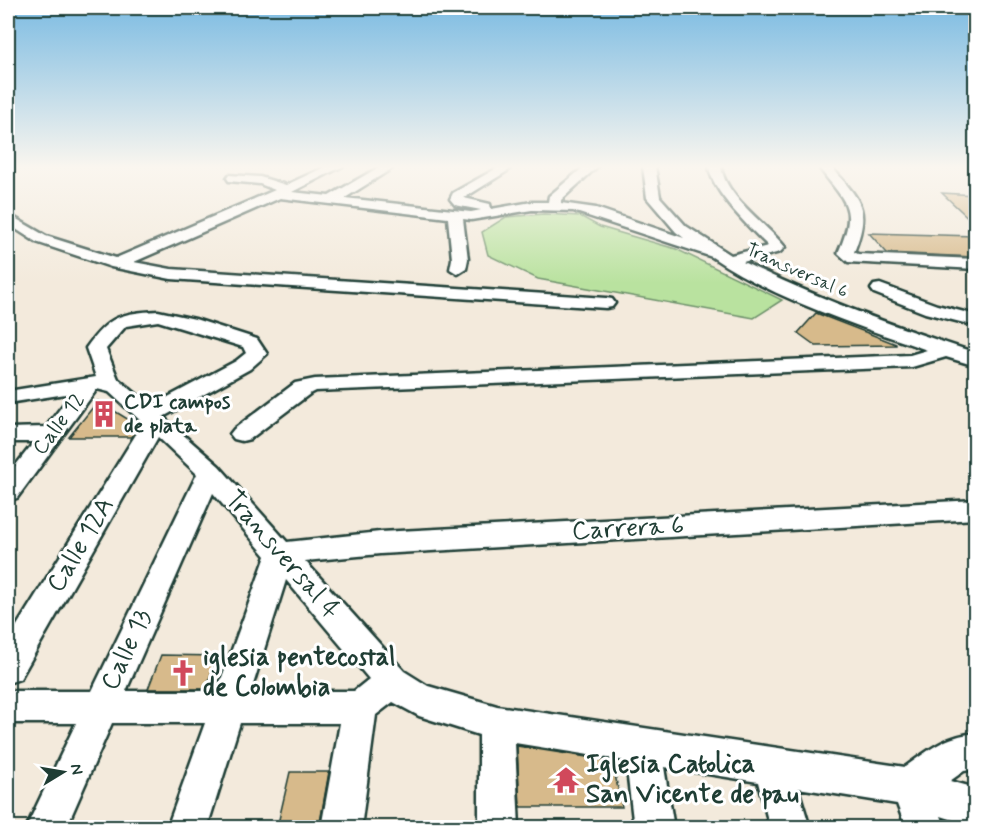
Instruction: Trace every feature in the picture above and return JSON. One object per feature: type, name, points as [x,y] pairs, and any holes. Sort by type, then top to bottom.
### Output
[{"type":"street","points":[[117,264],[252,205]]},
{"type":"street","points":[[375,205],[480,216],[532,206],[573,207],[720,257],[775,249],[777,247],[738,205]]},
{"type":"street","points":[[475,205],[504,211]]},
{"type":"street","name":"Transversal 6","points":[[659,205],[690,236],[720,257],[816,302],[975,360]]},
{"type":"street","points":[[855,205],[857,208],[857,229],[846,253],[849,257],[975,264]]},
{"type":"street","points":[[602,215],[663,211]]},
{"type":"street","points":[[455,214],[460,259],[458,269]]},
{"type":"street","points":[[8,218],[41,239],[117,264],[171,274],[606,303]]},
{"type":"street","points":[[880,289],[931,309],[975,321]]},
{"type":"street","points":[[8,397],[99,385],[96,348],[118,322],[131,318],[158,316],[188,323],[250,344],[257,354],[243,365],[152,419]]},
{"type":"street","points":[[242,434],[303,388],[315,385],[912,361],[947,350]]},
{"type":"street","name":"Transversal 4","points":[[99,385],[117,387],[210,472],[392,682],[419,700],[497,723],[909,787],[975,808]]},
{"type":"street","name":"Calle 12","points":[[8,492],[51,434],[99,385]]},
{"type":"street","name":"Calle 12A","points":[[8,668],[152,419]]},
{"type":"street","points":[[8,435],[51,434]]},
{"type":"street","name":"Calle 13","points":[[46,828],[210,472]]},
{"type":"street","name":"Carrera 6","points":[[281,553],[380,543],[975,509]]},
{"type":"street","points":[[187,828],[281,553]]},
{"type":"street","points":[[8,707],[360,707],[392,682]]},
{"type":"street","points":[[341,828],[360,707]]},
{"type":"street","points":[[497,723],[499,828]]},
{"type":"street","points":[[642,745],[654,828]]},
{"type":"street","points":[[926,828],[909,787],[957,753],[975,752]]},
{"type":"street","points":[[772,765],[790,828]]},
{"type":"green space","points":[[544,214],[580,216],[600,227],[676,249],[782,300],[754,318],[538,279],[488,255],[482,232],[506,217]]},
{"type":"building","points":[[955,205],[975,205],[975,224]]},
{"type":"building","points":[[869,233],[975,236],[975,257],[887,253]]},
{"type":"building","points":[[816,313],[896,345],[816,346],[798,333]]},
{"type":"building","name":"CDI campos de plata","points":[[98,401],[139,426],[132,437],[69,437]]},
{"type":"building","name":"iglesia pentecostal de Colombia","points":[[161,655],[217,656],[206,689],[148,689]]},
{"type":"building","name":"Iglesia Catolica San Vicente de pau","points":[[517,746],[612,761],[622,807],[520,807]]},
{"type":"building","points":[[290,772],[329,772],[319,828],[277,828]]},
{"type":"place","name":"CDI campos de plata","points":[[104,414]]},
{"type":"place","name":"iglesia pentecostal de Colombia","points":[[183,673]]},
{"type":"place","name":"Iglesia Catolica San Vicente de pau","points":[[566,780]]}]
